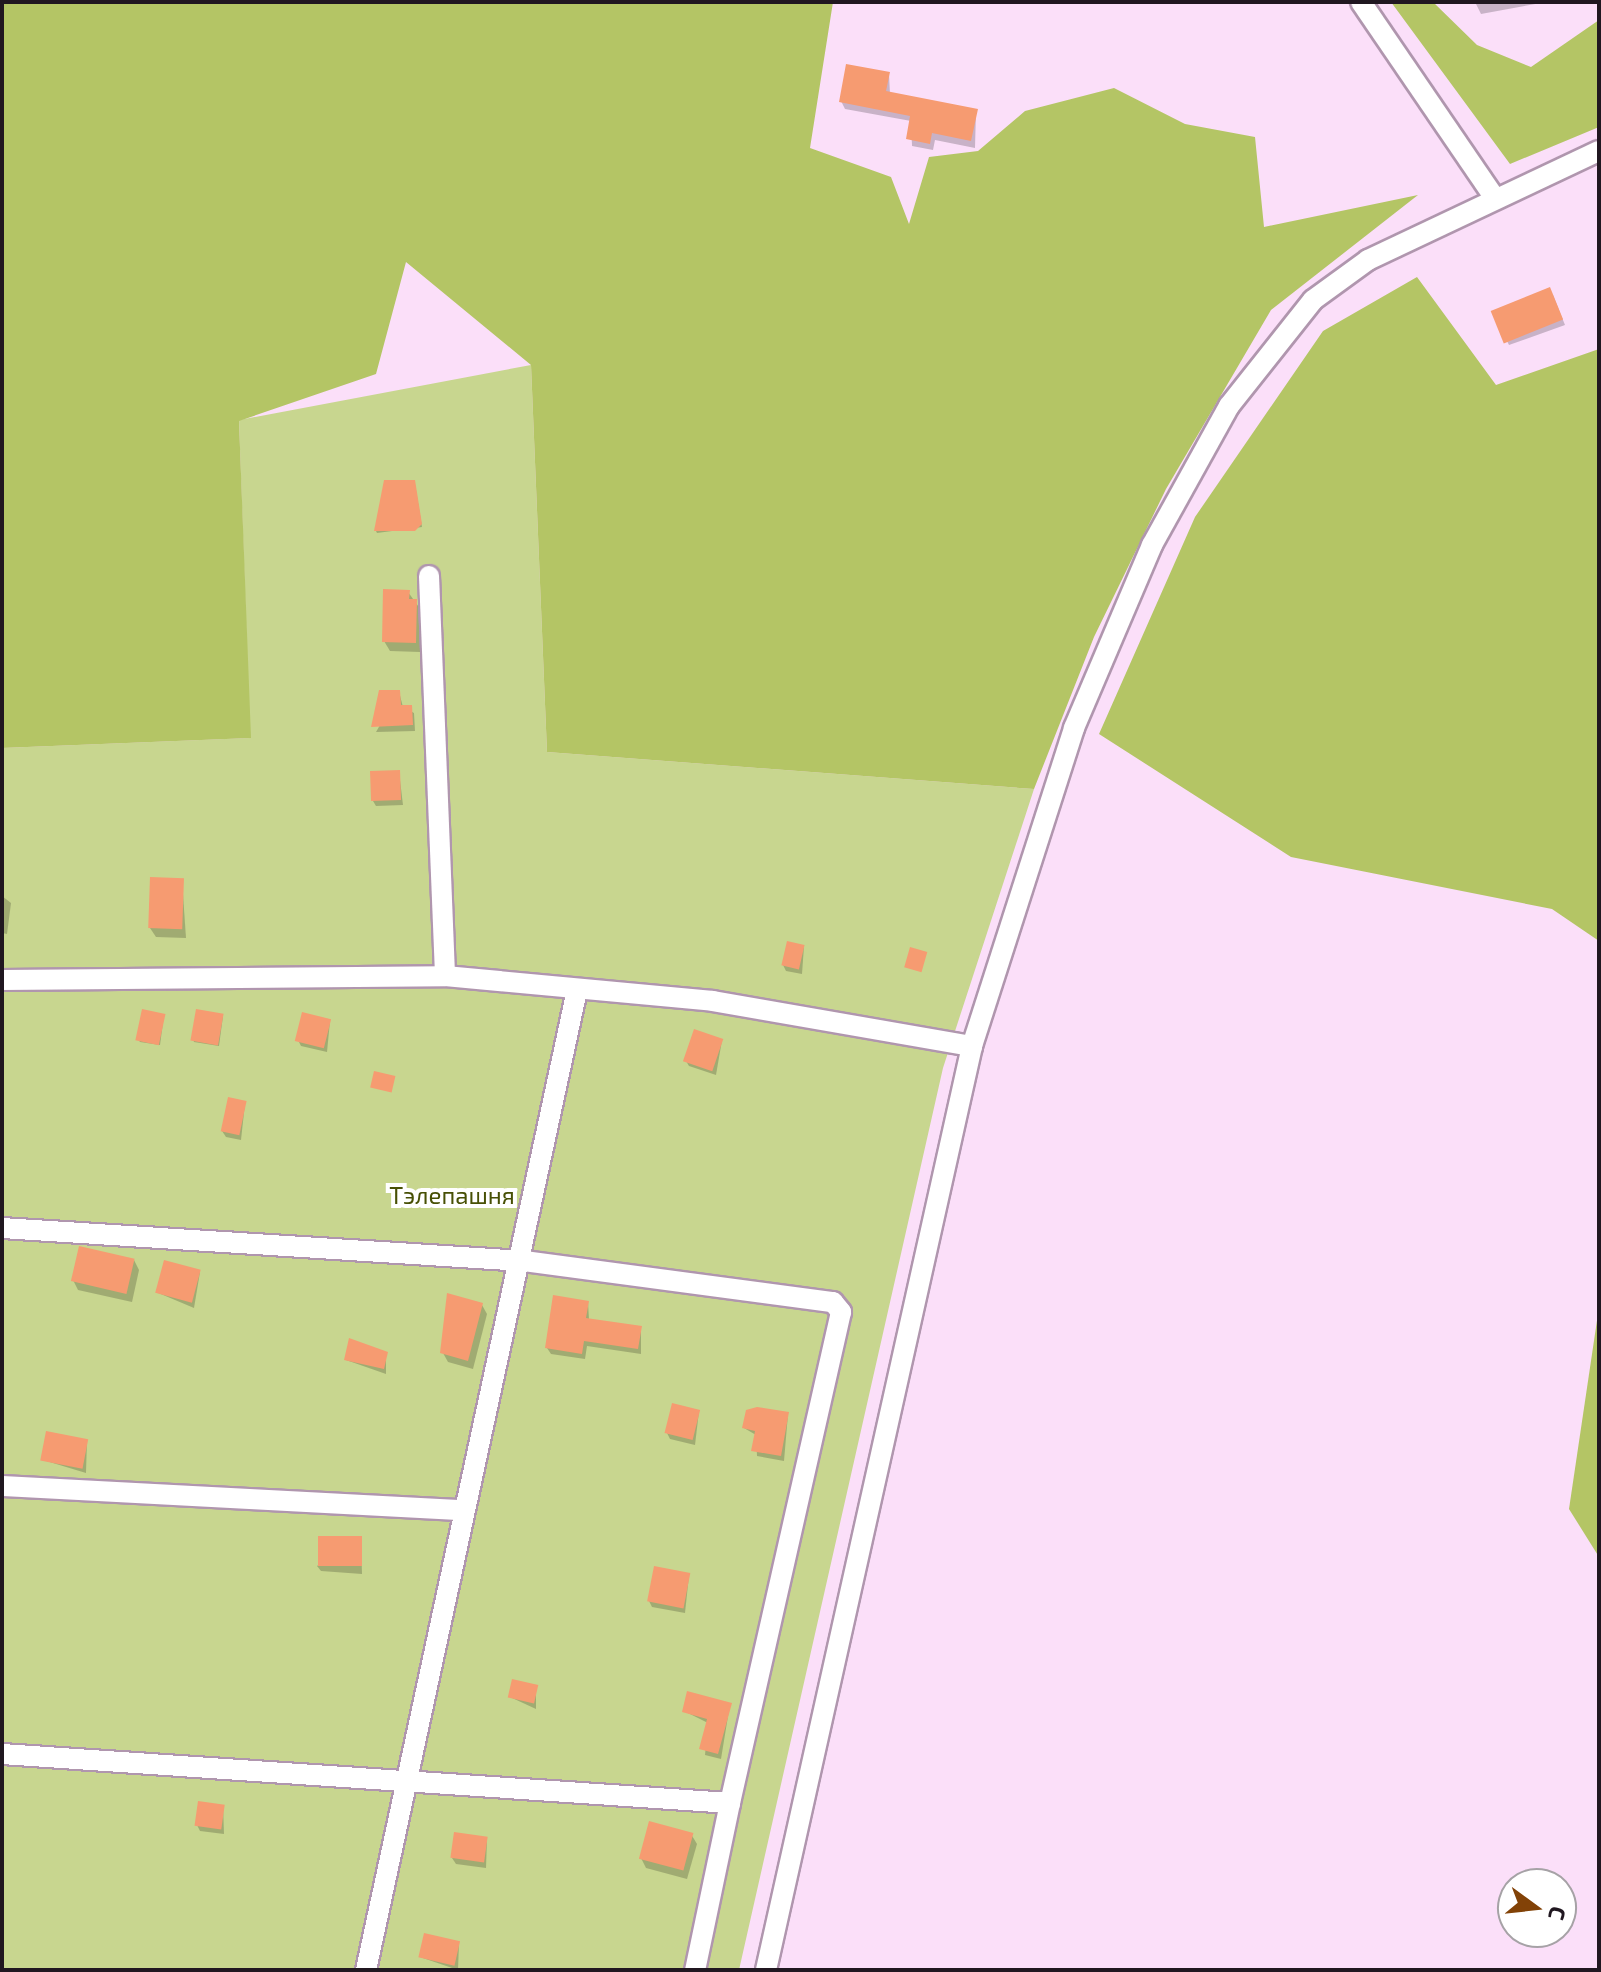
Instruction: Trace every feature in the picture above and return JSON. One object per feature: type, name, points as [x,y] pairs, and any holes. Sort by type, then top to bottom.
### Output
[{"type":"street","points":[[1361,2],[1494,197]]},
{"type":"street","points":[[766,1970],[972,1046],[1074,728],[1152,545],[1229,406],[1287,327],[1339,279],[1494,197],[1599,151]]},
{"type":"street","points":[[429,576],[445,976]]},
{"type":"street","points":[[2,980],[445,976],[713,1001],[972,1046]]},
{"type":"street","points":[[366,1970],[413,1780],[462,1510],[524,1261],[577,990]]},
{"type":"street","points":[[2,1228],[524,1261],[818,1299],[841,1312],[695,1970]]},
{"type":"street","points":[[2,1486],[462,1510]]},
{"type":"street","points":[[2,1754],[730,1803]]},
{"type":"green space","points":[[2,2],[833,2],[810,148],[891,177],[909,224],[929,157],[978,151],[1025,111],[1114,88],[1185,124],[1255,137],[1264,227],[1418,195],[1271,310],[1166,489],[1094,637],[1034,789],[547,752],[531,365],[406,262],[376,374],[239,421],[251,738],[2,748]]},
{"type":"green space","points":[[1391,2],[1433,2],[1477,45],[1531,67],[1599,20],[1599,127],[1510,164]]},
{"type":"green space","points":[[1417,277],[1496,385],[1599,349],[1599,941],[1552,909],[1291,857],[1099,734],[1195,517],[1323,331]]},
{"type":"green space","name":"Тэлепашня","points":[[531,365],[547,752],[1034,789],[943,1068],[739,1970],[2,1970],[2,748],[250,738],[239,420]]},
{"type":"green space","points":[[1599,1307],[1599,1557],[1569,1509]]},
{"type":"building","points":[[846,64],[890,72],[886,91],[978,109],[971,141],[932,133],[930,144],[906,139],[910,116],[839,102]]},
{"type":"building","points":[[1550,287],[1563,319],[1504,343],[1491,311]]},
{"type":"building","points":[[384,480],[415,480],[422,524],[415,531],[374,531]]},
{"type":"building","points":[[383,589],[410,590],[409,599],[417,599],[416,643],[382,642]]},
{"type":"building","points":[[379,690],[400,690],[401,705],[412,705],[413,725],[371,727]]},
{"type":"building","points":[[400,770],[401,800],[371,801],[370,771]]},
{"type":"building","points":[[150,877],[184,878],[182,929],[148,928]]},
{"type":"building","points":[[787,941],[805,945],[799,969],[781,965]]},
{"type":"building","points":[[910,947],[927,952],[922,972],[904,967]]},
{"type":"building","points":[[142,1009],[165,1014],[159,1045],[135,1040]]},
{"type":"building","points":[[196,1009],[224,1014],[218,1045],[190,1041]]},
{"type":"building","points":[[302,1012],[331,1019],[324,1048],[295,1041]]},
{"type":"building","points":[[694,1029],[723,1039],[712,1071],[683,1061]]},
{"type":"building","points":[[374,1071],[395,1076],[392,1093],[370,1088]]},
{"type":"building","points":[[228,1097],[247,1101],[239,1135],[221,1131]]},
{"type":"building","points":[[79,1246],[135,1259],[126,1294],[71,1281]]},
{"type":"building","points":[[164,1260],[201,1270],[192,1303],[155,1293]]},
{"type":"building","points":[[447,1293],[483,1303],[468,1361],[440,1353]]},
{"type":"building","points":[[553,1295],[589,1301],[586,1318],[642,1326],[638,1349],[584,1341],[582,1354],[545,1348]]},
{"type":"building","points":[[349,1338],[388,1352],[384,1369],[344,1360]]},
{"type":"building","points":[[672,1403],[700,1410],[693,1440],[665,1433]]},
{"type":"building","points":[[757,1407],[789,1412],[781,1456],[751,1451],[755,1431],[742,1428],[746,1410]]},
{"type":"building","points":[[46,1431],[88,1439],[82,1469],[40,1460]]},
{"type":"building","points":[[318,1536],[362,1536],[362,1566],[318,1566]]},
{"type":"building","points":[[654,1566],[690,1573],[683,1608],[647,1601]]},
{"type":"building","points":[[512,1679],[538,1685],[534,1704],[508,1698]]},
{"type":"building","points":[[687,1691],[732,1703],[718,1754],[699,1749],[707,1719],[682,1712]]},
{"type":"building","points":[[198,1801],[225,1805],[221,1830],[195,1826]]},
{"type":"building","points":[[649,1821],[693,1833],[683,1871],[639,1859]]},
{"type":"building","points":[[454,1832],[488,1837],[484,1862],[450,1858]]},
{"type":"building","points":[[424,1933],[460,1941],[454,1966],[418,1957]]}]
